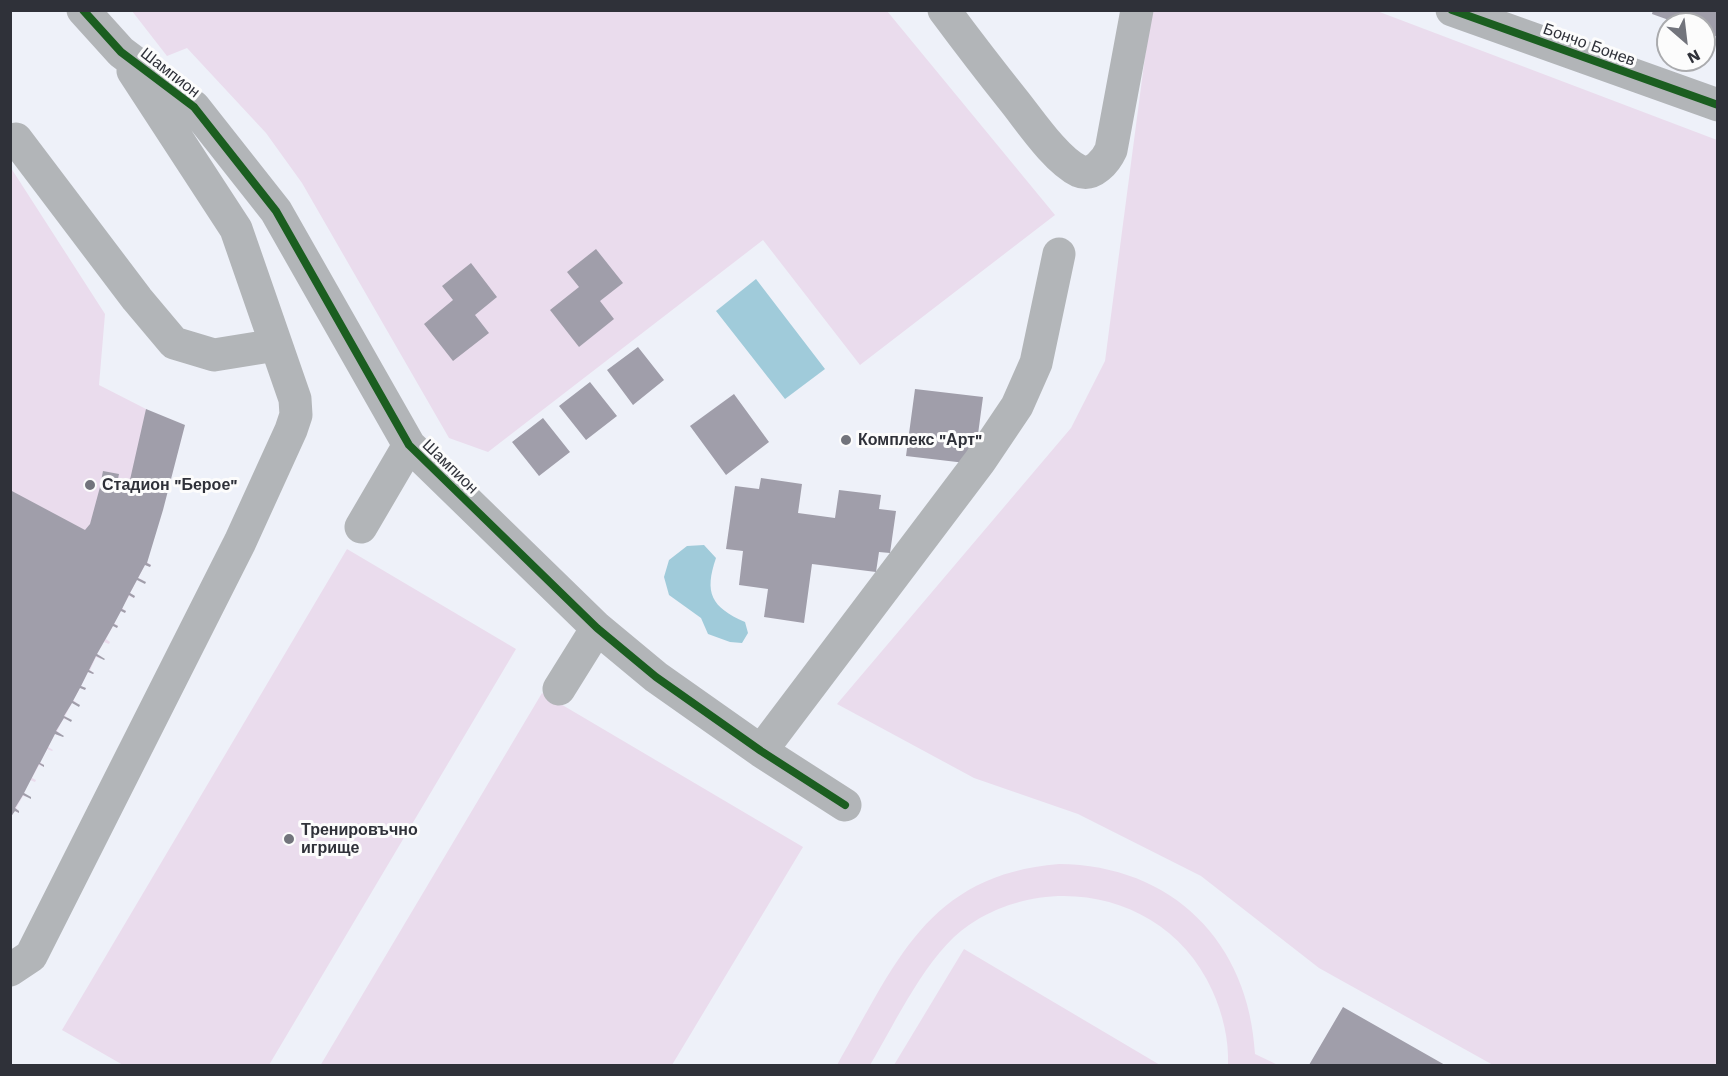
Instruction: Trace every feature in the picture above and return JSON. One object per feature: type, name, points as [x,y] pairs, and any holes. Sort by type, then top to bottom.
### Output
[{"type":"street","name":"Шампион","points":[[83,10],[121,52],[194,107],[276,211],[409,445],[597,628],[656,677],[761,751],[844,805]]},
{"type":"street","points":[[944,10],[1050,147],[1083,172],[1093,170],[1100,165],[1111,150],[1137,10]]},
{"type":"street","name":"Бончо Бонев","points":[[1452,10],[1718,105]]},
{"type":"street","points":[[10,970],[31,956],[240,542],[296,415],[295,399],[236,229],[121,52]]},
{"type":"street","points":[[16,139],[137,299],[174,343],[214,355],[276,345]]},
{"type":"street","points":[[761,751],[980,461],[1017,406],[1036,363],[1059,254]]},
{"type":"street","points":[[361,527],[409,445]]},
{"type":"street","points":[[559,688],[597,628]]},
{"type":"shaded area","points":[[132,11],[887,11],[1055,215],[860,365],[763,240],[488,452],[449,438],[302,183],[266,133],[187,48],[167,56]]},
{"type":"shaded area","points":[[1151,11],[1377,11],[1717,140],[1717,1065],[1493,1065],[1319,968],[1201,876],[1078,814],[974,778],[837,704],[1071,428],[1105,361]]},
{"type":"shaded area","name":"Стадион \"Берое\"","points":[[11,168],[105,314],[99,385],[146,409],[147,562],[151,565],[150,567],[145,565],[138,578],[143,580],[142,582],[137,580],[130,593],[135,596],[134,598],[129,596],[122,608],[126,611],[125,613],[121,611],[114,623],[118,626],[117,628],[113,626],[106,639],[110,642],[109,644],[104,642],[97,654],[102,657],[101,659],[96,657],[90,670],[94,673],[88,672],[81,686],[86,688],[85,690],[80,688],[73,700],[77,703],[72,703],[65,716],[69,719],[63,719],[57,731],[61,734],[60,736],[55,734],[48,747],[53,750],[47,749],[40,762],[44,767],[39,765],[32,778],[36,780],[35,782],[30,780],[24,793],[28,796],[23,796],[16,808],[19,813],[14,811],[11,818]]},
{"type":"shaded area","name":"Тренировъчно игрище","points":[[347,549],[516,649],[269,1065],[123,1065],[62,1030]]},
{"type":"shaded area","points":[[542,693],[803,847],[672,1065],[320,1066]]},
{"type":"shaded area","points":[[1059,864],[1100,868],[1136,878],[1169,895],[1197,917],[1220,945],[1238,977],[1249,1014],[1255,1054],[1278,1065],[1228,1065],[1224,1027],[1212,990],[1193,958],[1168,932],[1139,913],[1106,901],[1071,896],[1036,898],[1002,908],[969,925],[954,937],[926,970],[870,1065],[837,1065],[898,960],[920,931],[946,906],[976,886],[1014,872]]},
{"type":"shaded area","points":[[964,949],[1160,1065],[894,1065]]},
{"type":"water","points":[[756,279],[825,369],[785,399],[716,311]]},
{"type":"water","points":[[704,545],[716,558],[711,581],[713,598],[724,611],[745,622],[748,633],[742,643],[730,642],[708,634],[701,618],[669,595],[664,577],[669,560],[687,546]]},
{"type":"building","points":[[1653,10],[1718,10],[1718,37],[1716,36],[1716,12],[1656,12],[1656,15],[1652,14]]},
{"type":"building","points":[[596,249],[623,283],[600,301],[614,319],[579,347],[550,310],[579,287],[567,272]]},
{"type":"building","points":[[471,263],[497,297],[475,315],[489,333],[453,361],[424,324],[453,300],[442,286]]},
{"type":"building","points":[[638,347],[664,380],[633,405],[607,370]]},
{"type":"building","points":[[590,382],[617,416],[586,440],[559,406]]},
{"type":"building","points":[[915,389],[983,397],[974,464],[906,456]]},
{"type":"building","points":[[734,394],[769,442],[726,475],[690,426]]},
{"type":"building","points":[[146,409],[185,425],[147,563],[151,565],[150,567],[145,565],[138,578],[146,582],[145,584],[137,580],[130,593],[135,596],[134,598],[129,595],[122,609],[126,611],[125,613],[121,611],[114,624],[118,626],[117,628],[113,626],[97,654],[105,659],[96,656],[89,670],[94,673],[88,672],[81,686],[86,688],[85,690],[80,688],[73,701],[80,705],[79,707],[72,703],[64,716],[72,720],[71,722],[64,718],[56,731],[64,736],[55,734],[40,763],[44,767],[39,764],[24,793],[31,799],[23,795],[15,808],[19,813],[15,811],[10,818],[10,490],[85,530],[90,524],[100,487],[127,493]]},
{"type":"building","points":[[543,418],[570,452],[539,476],[512,442]]},
{"type":"building","points":[[103,471],[119,474],[116,489],[100,486]]},
{"type":"building","points":[[761,478],[802,484],[798,513],[835,518],[839,490],[881,495],[879,509],[896,511],[890,553],[879,552],[876,572],[812,564],[804,623],[764,617],[768,589],[739,585],[743,551],[726,549],[735,486],[759,489]]},
{"type":"building","points":[[1343,1007],[1445,1065],[1309,1065]]},
{"type":"cycle path","points":[[83,10],[121,52],[194,107],[276,211],[409,445],[597,628],[656,677],[761,751],[845,805]]},
{"type":"cycle path","points":[[1452,10],[1718,105]]},
{"type":"place","name":"Комплекс \"Арт\"","points":[[846,440]]},
{"type":"place","name":"Стадион \"Берое\"","points":[[90,485]]},
{"type":"place","name":"Тренировъчно игрище","points":[[289,839]]}]
